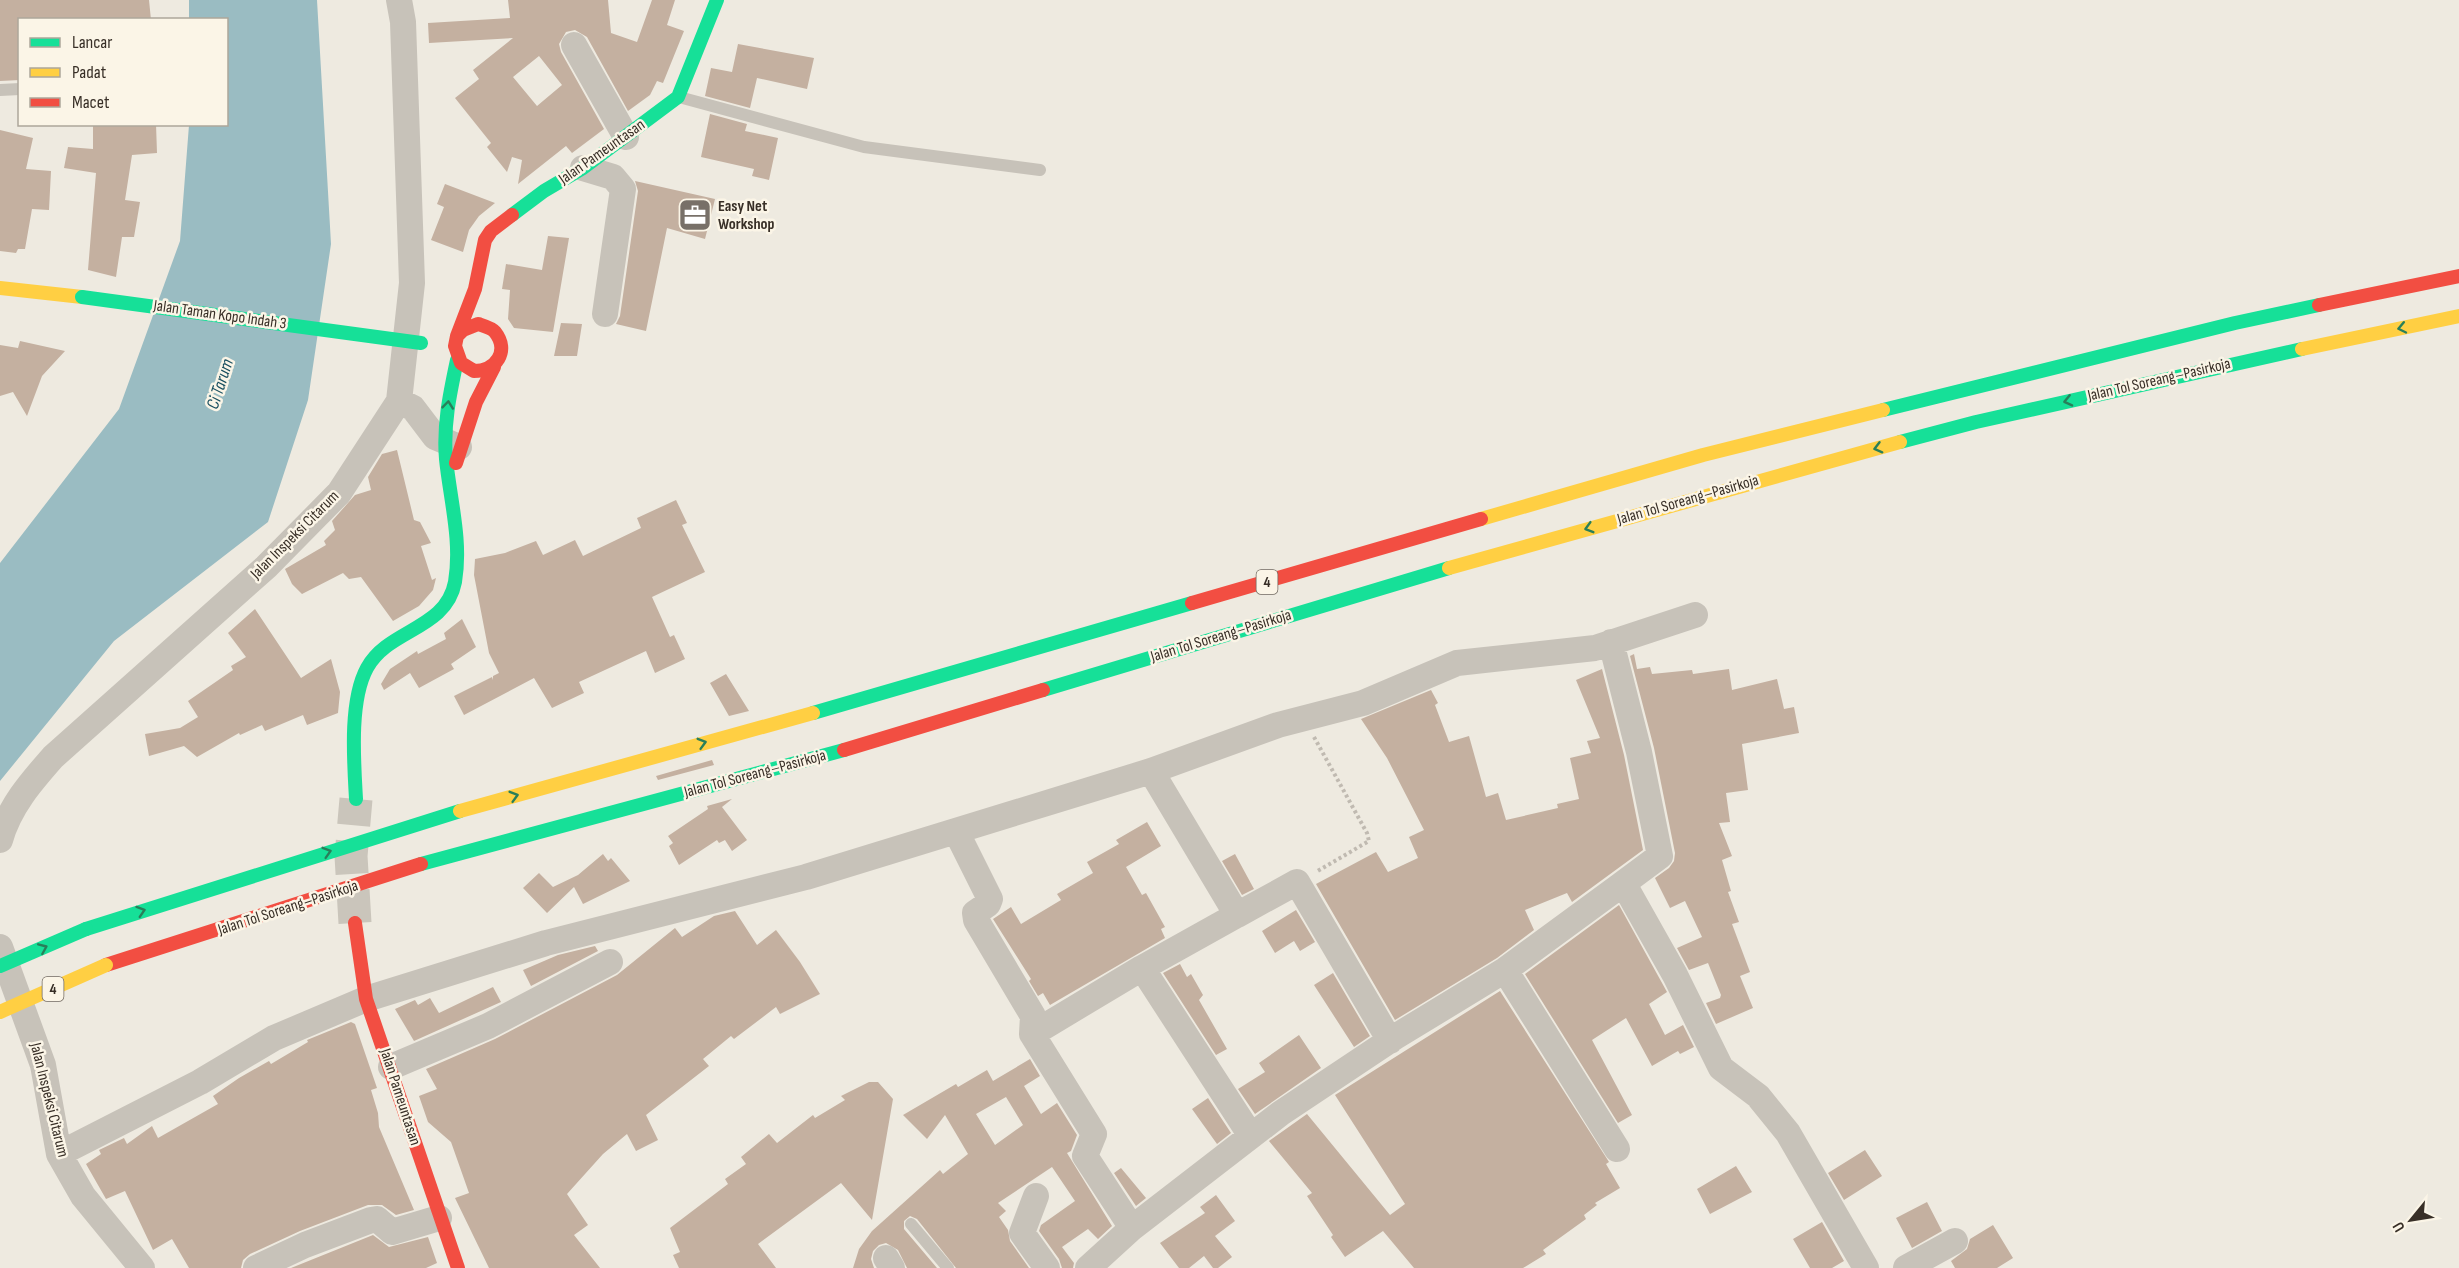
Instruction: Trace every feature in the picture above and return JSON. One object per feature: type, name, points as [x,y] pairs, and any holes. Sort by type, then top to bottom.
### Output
[{"type":"main road","points":[[678,97],[717,0]]},
{"type":"main road","name":"Jalan Pameuntasan","points":[[453,445],[448,399],[456,348],[475,289],[485,240],[491,231],[544,191],[583,168],[678,97]]},
{"type":"main road","name":"4","points":[[0,966],[86,929],[429,820],[847,703],[1703,455],[2235,323],[2459,276]]},
{"type":"main road","name":"Jalan Taman Kopo Indah 3","points":[[0,288],[456,348]]},
{"type":"main road","points":[[356,799],[356,725],[366,669],[377,655],[437,617],[456,583],[451,484],[453,445],[502,353],[499,336],[475,289]]},
{"type":"main road","name":"Jalan Tol Soreang–Pasirkoja","points":[[0,1012],[106,965],[423,863],[851,748],[1462,564],[1732,487],[1987,420],[2244,361],[2459,316]]},
{"type":"main road","points":[[494,330],[478,324],[470,326],[456,348],[470,371],[486,371],[494,367]]},
{"type":"main road","name":"Jalan Pameuntasan","points":[[355,923],[366,999],[458,1268]]},
{"type":"street","name":"Jalan Inspeksi Citarum","points":[[0,840],[5,821],[32,781],[53,757],[266,567],[339,493],[399,401],[412,283],[403,22],[399,0]]},
{"type":"street","points":[[574,45],[626,137]]},
{"type":"street","points":[[583,168],[613,177],[622,189],[605,314]]},
{"type":"street","points":[[399,401],[414,408],[428,430],[453,445]]},
{"type":"street","points":[[59,1154],[200,1082],[274,1038],[366,999],[546,943],[795,880],[1151,771],[1278,724],[1363,703],[1456,663],[1595,648],[1695,615]]},
{"type":"street","points":[[1088,1268],[1132,1228],[1281,1113],[1390,1041],[1505,970],[1660,856],[1631,718],[1611,642]]},
{"type":"street","points":[[1151,771],[1237,915]]},
{"type":"street","points":[[956,831],[990,899],[988,904],[975,913],[976,920],[1032,1017],[1032,1034],[1094,1134],[1085,1156],[1132,1228]]},
{"type":"street","points":[[1032,1034],[1142,968],[1297,882],[1390,1041]]},
{"type":"street","points":[[1621,885],[1626,888],[1675,975],[1721,1068],[1758,1096],[1788,1133],[1866,1268]]},
{"type":"street","name":"Jalan Inspeksi Citarum","points":[[0,947],[43,1065],[59,1154],[83,1196],[142,1268]]},
{"type":"street","points":[[391,1067],[488,1026],[610,962]]},
{"type":"street","points":[[1142,968],[1251,1136]]},
{"type":"street","points":[[1505,970],[1617,1149]]},
{"type":"street","points":[[1036,1196],[1022,1233],[1047,1268]]},
{"type":"street","points":[[256,1268],[305,1245],[370,1220],[377,1219],[392,1232],[439,1218]]},
{"type":"street","points":[[1906,1268],[1955,1241]]},
{"type":"lane","points":[[0,90],[18,89]]},
{"type":"lane","points":[[678,97],[864,147],[1040,170]]},
{"type":"lane","points":[[911,1224],[948,1268]]},
{"type":"path","points":[[1297,882],[1369,841],[1368,833],[1304,719]]},
{"type":"water","name":"Ci Tarum","points":[[189,0],[317,0],[331,244],[308,400],[268,522],[114,641],[0,781],[0,563],[119,409],[180,241],[189,126],[228,126],[228,18],[189,18]]},
{"type":"building","points":[[0,0],[149,0],[151,18],[18,18],[18,80],[0,81]]},
{"type":"building","points":[[508,0],[608,0],[611,33],[637,42],[652,0],[675,0],[667,25],[684,31],[663,83],[657,81],[650,95],[628,111],[587,37],[575,30],[566,32],[559,44],[561,52],[604,129],[572,153],[566,146],[518,184],[522,160],[512,157],[507,172],[487,147],[491,143],[455,98],[479,79],[473,70],[513,38],[429,43],[428,23],[510,18]],"holes":[[[539,56],[562,85],[537,106],[513,77]]]},
{"type":"building","points":[[738,44],[814,58],[807,89],[757,78],[750,108],[705,96],[711,68],[732,72]]},
{"type":"building","points":[[710,114],[747,124],[745,131],[778,138],[769,180],[752,176],[754,169],[701,157]]},
{"type":"building","points":[[93,126],[156,126],[157,153],[132,155],[125,200],[140,202],[134,237],[122,237],[116,277],[88,270],[96,173],[64,168],[68,147],[93,149]]},
{"type":"building","points":[[0,130],[33,138],[26,169],[51,171],[49,210],[32,209],[25,249],[18,249],[16,253],[0,251]]},
{"type":"building","points":[[635,181],[715,199],[705,239],[667,228],[646,331],[616,324],[620,316],[638,191]]},
{"type":"building","points":[[445,184],[495,203],[479,216],[469,230],[463,252],[431,240],[444,207],[437,204]]},
{"type":"building","points":[[548,236],[569,238],[553,332],[514,328],[508,319],[510,290],[502,289],[506,264],[542,270]]},
{"type":"building","points":[[561,323],[582,324],[577,356],[554,356]]},
{"type":"building","points":[[20,341],[65,351],[42,376],[27,416],[13,392],[0,396],[0,345],[18,348]]},
{"type":"building","points":[[397,450],[414,520],[420,522],[431,543],[421,546],[432,580],[436,578],[433,590],[419,606],[393,621],[361,577],[349,579],[343,573],[302,594],[292,584],[285,569],[326,545],[324,541],[335,530],[332,521],[355,495],[371,490],[368,477],[382,454]]},
{"type":"building","points":[[676,500],[687,523],[682,525],[705,572],[652,597],[670,637],[674,635],[685,659],[655,673],[646,651],[579,682],[584,693],[552,708],[534,678],[464,715],[454,696],[492,677],[493,680],[493,676],[499,673],[489,653],[474,575],[475,559],[505,553],[536,541],[543,555],[575,540],[583,556],[641,528],[637,518]]},
{"type":"building","points":[[255,609],[301,678],[331,659],[340,692],[338,713],[307,725],[303,715],[265,731],[262,725],[240,735],[239,733],[197,757],[184,746],[149,756],[145,734],[180,728],[198,717],[188,701],[233,670],[231,666],[246,657],[228,633]]},
{"type":"building","points":[[462,619],[476,647],[451,664],[454,669],[419,688],[410,673],[384,690],[381,684],[390,669],[417,651],[418,654],[446,639],[444,633]]},
{"type":"building","points":[[1634,654],[1637,669],[1650,667],[1652,674],[1692,670],[1693,674],[1729,669],[1732,690],[1777,679],[1784,709],[1794,707],[1799,733],[1742,744],[1748,790],[1726,793],[1730,822],[1719,823],[1732,856],[1722,860],[1731,891],[1728,892],[1739,922],[1732,924],[1750,972],[1740,976],[1753,1008],[1716,1024],[1706,1003],[1720,998],[1721,995],[1708,963],[1689,970],[1677,948],[1702,937],[1685,901],[1670,908],[1655,878],[1669,868],[1674,861],[1675,853],[1654,748],[1630,656]]},
{"type":"building","points":[[1602,669],[1624,755],[1643,850],[1572,902],[1567,893],[1525,910],[1534,930],[1497,958],[1395,1020],[1316,884],[1376,852],[1388,872],[1418,858],[1409,837],[1424,830],[1387,758],[1361,719],[1431,690],[1438,703],[1435,705],[1449,742],[1469,736],[1486,797],[1498,793],[1506,820],[1558,808],[1557,804],[1579,799],[1570,758],[1591,753],[1587,741],[1600,738],[1576,680]]},
{"type":"building","points":[[726,674],[749,711],[729,716],[710,683]]},
{"type":"building","points":[[712,760],[714,765],[658,780],[656,776]]},
{"type":"building","points":[[732,799],[722,807],[747,840],[732,851],[725,840],[719,843],[717,840],[679,865],[669,846],[673,843],[668,836],[708,809],[707,806]]},
{"type":"building","points":[[1147,822],[1161,846],[1126,867],[1142,895],[1146,893],[1165,927],[1161,929],[1165,938],[1050,1005],[1043,993],[1038,996],[1029,981],[1031,979],[993,919],[1011,907],[1021,924],[1061,900],[1057,894],[1093,873],[1087,862],[1119,844],[1116,840]]},
{"type":"building","points":[[603,854],[608,861],[611,858],[630,881],[583,904],[574,887],[547,913],[523,888],[539,873],[553,887],[578,875]]},
{"type":"building","points":[[1235,854],[1254,889],[1242,895],[1222,861]]},
{"type":"building","points":[[1619,905],[1667,992],[1649,1004],[1665,1035],[1683,1025],[1694,1047],[1680,1054],[1678,1051],[1652,1066],[1626,1018],[1592,1040],[1632,1115],[1618,1123],[1525,974]]},
{"type":"building","points":[[1296,910],[1315,942],[1300,951],[1294,941],[1275,953],[1262,931]]},
{"type":"building","points":[[735,911],[757,945],[776,930],[820,994],[780,1014],[776,1007],[734,1039],[731,1036],[703,1059],[709,1066],[646,1115],[658,1140],[636,1151],[627,1134],[603,1154],[567,1194],[588,1225],[574,1235],[600,1268],[489,1268],[455,1198],[469,1193],[451,1142],[428,1122],[419,1096],[437,1089],[426,1069],[495,1039],[617,975],[675,928],[682,937],[714,916]]},
{"type":"building","points":[[595,946],[598,951],[531,986],[523,970],[558,955]]},
{"type":"building","points":[[1180,964],[1187,977],[1191,974],[1203,995],[1199,1000],[1227,1049],[1216,1055],[1163,973]]},
{"type":"building","points":[[1333,973],[1370,1036],[1354,1047],[1314,985]]},
{"type":"building","points":[[493,987],[501,1002],[414,1041],[395,1009],[415,1000],[418,1005],[430,998],[439,1013]]},
{"type":"building","points":[[1500,991],[1609,1162],[1606,1164],[1620,1188],[1595,1203],[1597,1205],[1584,1215],[1586,1219],[1543,1250],[1546,1254],[1523,1268],[1414,1268],[1383,1231],[1345,1257],[1307,1196],[1312,1193],[1269,1141],[1307,1114],[1390,1215],[1405,1204],[1335,1095]]},
{"type":"building","points":[[351,1022],[355,1024],[377,1088],[371,1090],[378,1113],[379,1127],[414,1210],[396,1215],[382,1205],[368,1205],[300,1231],[250,1254],[243,1260],[241,1268],[189,1268],[172,1239],[153,1250],[125,1191],[106,1199],[86,1164],[101,1154],[99,1150],[124,1138],[127,1144],[152,1126],[158,1138],[218,1104],[213,1096],[239,1078],[269,1061],[271,1064],[308,1042],[307,1040]]},
{"type":"building","points":[[1299,1035],[1321,1068],[1255,1114],[1238,1089],[1265,1072],[1259,1063]]},
{"type":"building","points":[[1030,1059],[1040,1076],[1024,1086],[1041,1114],[1057,1103],[1077,1135],[1071,1151],[1067,1153],[1112,1226],[1098,1239],[1088,1229],[1062,1247],[1074,1263],[1073,1268],[1062,1268],[1059,1259],[1039,1231],[1041,1225],[1075,1201],[1052,1167],[998,1203],[1006,1211],[999,1217],[1008,1230],[1010,1241],[1029,1268],[956,1268],[917,1219],[910,1216],[904,1221],[904,1229],[937,1268],[907,1268],[898,1250],[886,1243],[879,1245],[873,1251],[871,1259],[874,1268],[853,1268],[859,1249],[872,1231],[940,1170],[943,1174],[968,1154],[945,1115],[927,1139],[903,1115],[956,1084],[958,1087],[987,1070],[993,1081]],"holes":[[[1006,1097],[1023,1125],[995,1145],[976,1114]]]},
{"type":"building","points":[[869,1082],[878,1082],[893,1099],[872,1220],[841,1183],[758,1244],[776,1268],[679,1268],[673,1255],[680,1252],[670,1228],[728,1184],[725,1179],[746,1164],[741,1157],[769,1134],[777,1143],[813,1115],[815,1118],[845,1100],[841,1096]]},
{"type":"building","points":[[1208,1098],[1231,1133],[1217,1144],[1192,1109]]},
{"type":"building","points":[[1865,1150],[1882,1176],[1844,1200],[1828,1173]]},
{"type":"building","points":[[1736,1166],[1752,1192],[1710,1214],[1697,1189]]},
{"type":"building","points":[[1121,1168],[1146,1198],[1136,1206],[1114,1173]]},
{"type":"building","points":[[1216,1195],[1235,1221],[1215,1236],[1232,1257],[1218,1268],[1213,1268],[1204,1256],[1189,1268],[1179,1268],[1160,1243],[1205,1213],[1200,1207]]},
{"type":"building","points":[[1927,1202],[1942,1231],[1912,1248],[1896,1218]]},
{"type":"building","points":[[1822,1222],[1844,1261],[1832,1268],[1810,1268],[1793,1239]]},
{"type":"building","points":[[1993,1225],[2013,1258],[1997,1268],[1955,1268],[1951,1261],[1967,1249],[1970,1239]]},
{"type":"building","points":[[373,1235],[389,1247],[428,1237],[437,1263],[426,1268],[291,1268]]},
{"type":"tunnel","points":[[355,923],[351,856],[356,799]]},
{"type":"traffic: fast","points":[[512,215],[544,191],[583,168],[678,97],[717,0]]},
{"type":"traffic: fast","points":[[82,297],[421,343]]},
{"type":"traffic: fast","points":[[1883,410],[2235,323],[2319,305]]},
{"type":"traffic: fast","points":[[1900,442],[1976,422],[2302,349]]},
{"type":"traffic: fast","points":[[356,799],[355,714],[357,697],[367,668],[376,655],[388,645],[429,620],[440,610],[449,598],[455,582],[457,567],[455,520],[446,459],[445,434],[457,360]]},
{"type":"traffic: fast","points":[[1043,690],[1449,568]]},
{"type":"traffic: fast","points":[[813,713],[1192,603]]},
{"type":"traffic: fast","points":[[421,864],[844,750]]},
{"type":"traffic: fast","points":[[86,929],[460,811]]},
{"type":"traffic: fast","points":[[0,966],[86,929]]},
{"type":"traffic: slow","points":[[0,288],[82,297]]},
{"type":"traffic: slow","points":[[2302,349],[2459,316]]},
{"type":"traffic: slow","points":[[1481,519],[1703,455],[1883,410]]},
{"type":"traffic: slow","points":[[1449,568],[1900,442]]},
{"type":"traffic: slow","points":[[460,811],[813,713]]},
{"type":"traffic: slow","points":[[0,1012],[106,965]]},
{"type":"traffic: jam","points":[[457,336],[463,330],[478,324],[492,329],[499,339],[501,353],[489,368],[474,371],[461,363],[455,346],[457,336],[475,289],[485,240],[491,231],[512,215]]},
{"type":"traffic: jam","points":[[2319,305],[2459,276]]},
{"type":"traffic: jam","points":[[456,463],[476,402],[494,367]]},
{"type":"traffic: jam","points":[[1192,603],[1481,519]]},
{"type":"traffic: jam","points":[[844,750],[1043,690]]},
{"type":"traffic: jam","points":[[106,965],[421,864]]},
{"type":"traffic: jam","points":[[355,923],[366,999],[458,1268]]},
{"type":"place","name":"Easy Net Workshop","points":[[695,215]]}]
